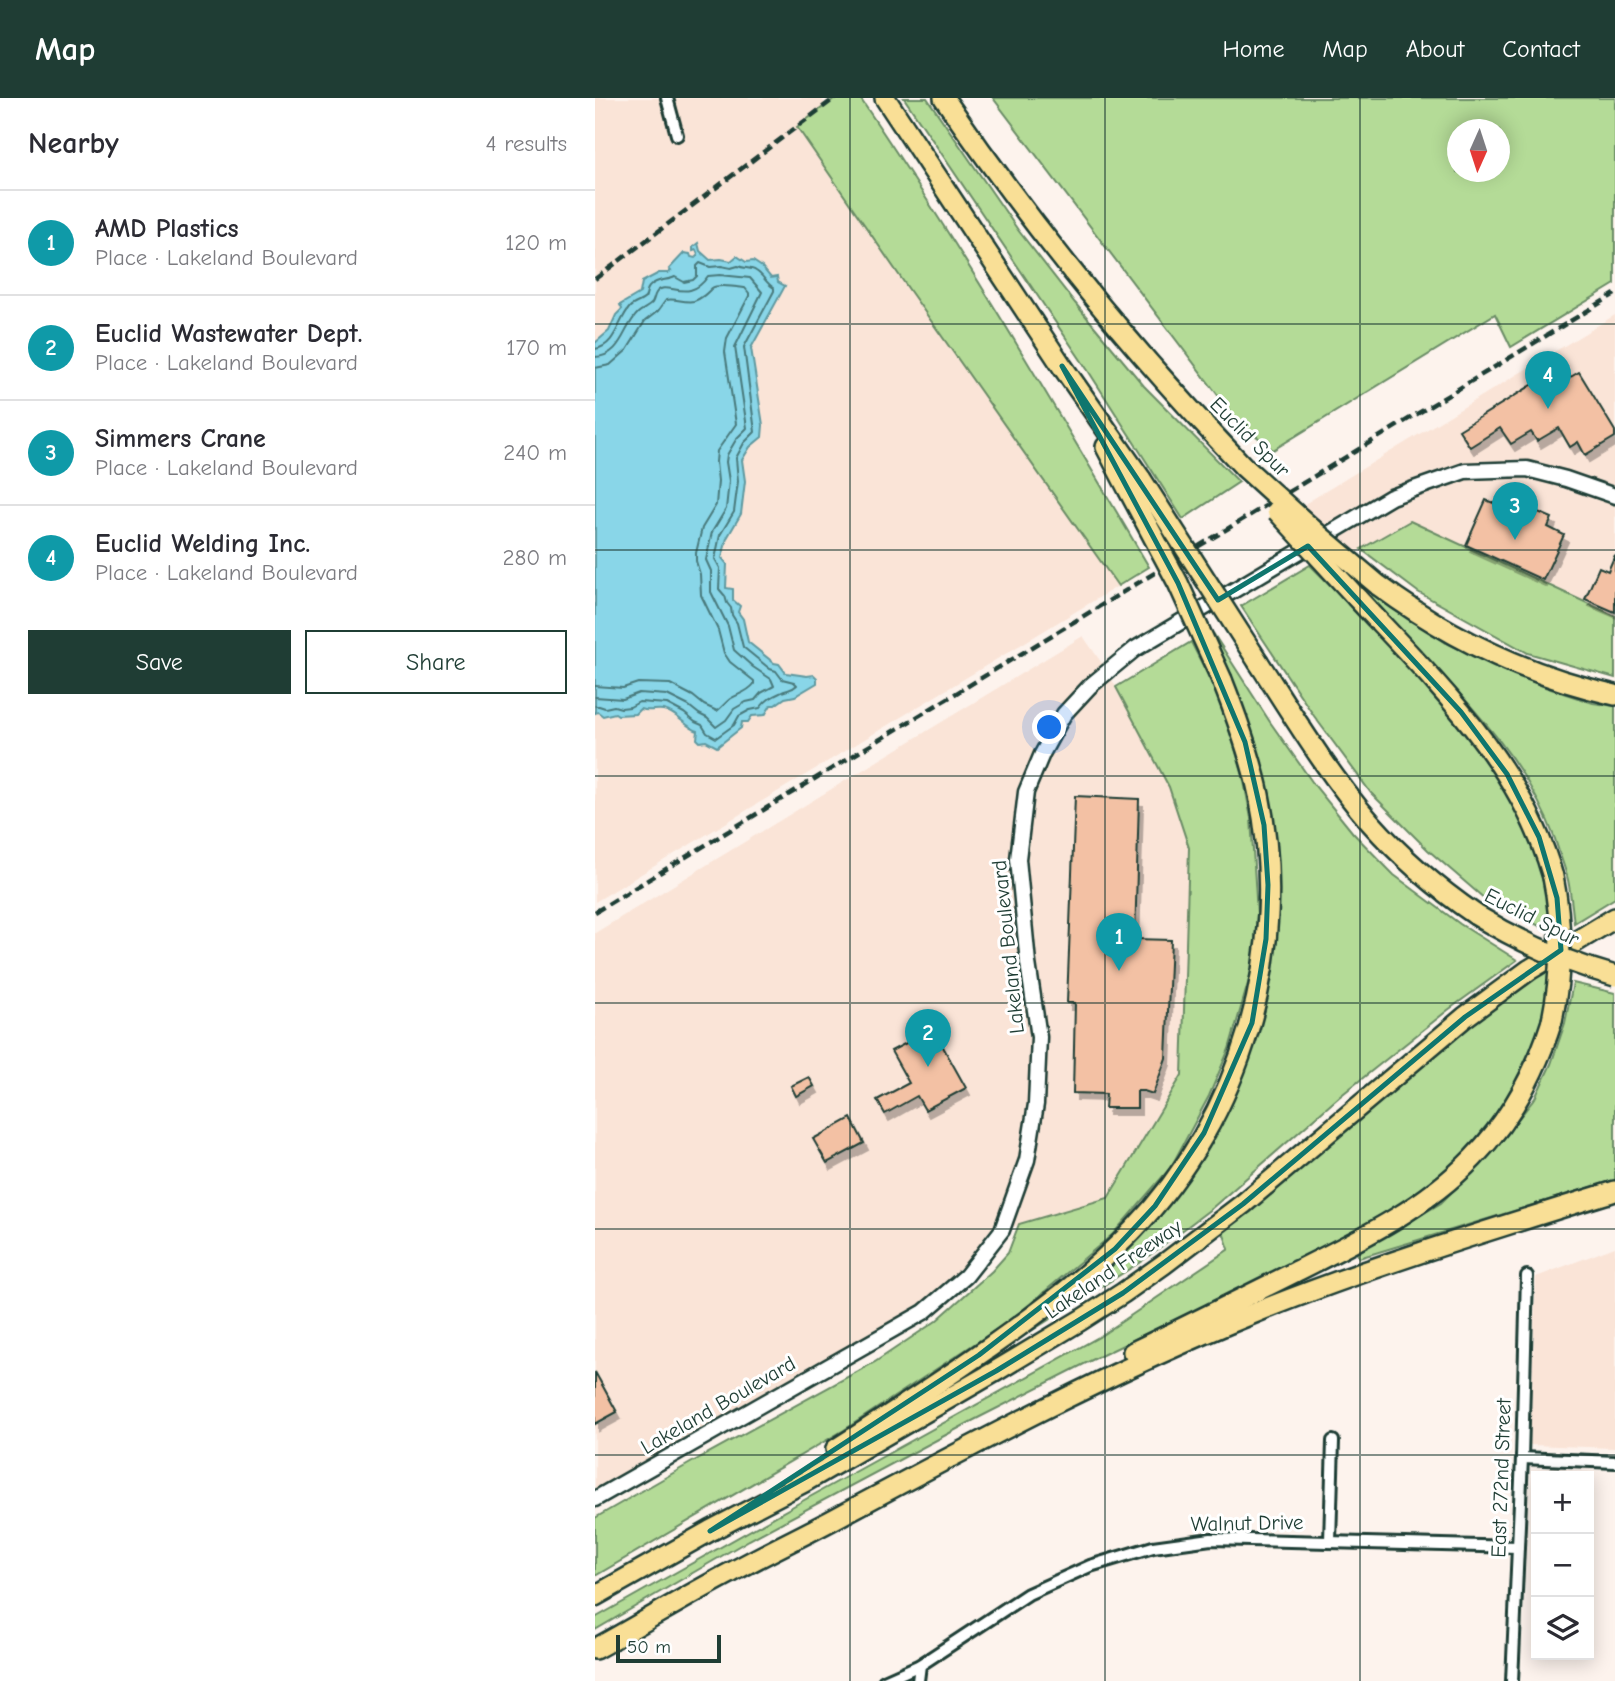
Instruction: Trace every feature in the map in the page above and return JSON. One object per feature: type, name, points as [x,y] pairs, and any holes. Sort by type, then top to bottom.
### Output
[{"type":"highway","points":[[710,1531],[796,1472],[907,1404],[979,1355],[1067,1291],[1115,1249],[1155,1206],[1204,1133],[1231,1079],[1252,1023],[1259,990],[1268,911],[1267,856],[1259,797],[1245,742],[1222,680],[1135,484],[1062,366],[885,98]]},
{"type":"highway","name":"Euclid Spur","points":[[945,99],[1017,201],[1146,361],[1244,467],[1319,536],[1378,585],[1445,629],[1490,653],[1561,680],[1615,695]]},
{"type":"highway","points":[[730,1573],[841,1502],[934,1452],[1342,1249],[1411,1208],[1472,1159],[1503,1121],[1537,1063],[1552,1021],[1561,955],[1559,913],[1553,877],[1530,815],[1493,752],[1438,686],[1283,519],[1244,467]]},
{"type":"highway","name":"Euclid Spur","points":[[1135,484],[1337,781],[1370,822],[1444,892],[1476,915],[1539,950],[1615,976]]},
{"type":"highway","name":"Lakeland Freeway","points":[[595,1596],[804,1482],[1007,1365],[1123,1293],[1253,1196],[1465,1017],[1529,970],[1615,918]]},
{"type":"highway","points":[[595,1650],[730,1573],[1024,1419],[1194,1339],[1391,1262],[1615,1191]]},
{"type":"street","points":[[667,98],[677,135]]},
{"type":"street","name":"Lakeland Boulevard","points":[[595,1499],[924,1311],[966,1276],[1002,1230],[1027,1160],[1036,1104],[1039,1037],[1028,963],[1018,859],[1026,792],[1042,754],[1065,714],[1090,686],[1135,649],[1391,497],[1465,471],[1527,469],[1566,478],[1615,496]]},
{"type":"street","name":"East 272nd Street","points":[[1511,1681],[1522,1458],[1527,1276]]},
{"type":"street","points":[[1330,1541],[1333,1441]]},
{"type":"street","points":[[1522,1458],[1615,1462]]},
{"type":"street","name":"Walnut Drive","points":[[884,1681],[919,1665],[1028,1594],[1090,1566],[1153,1547],[1211,1539],[1518,1547]]},
{"type":"street","points":[[918,1681],[919,1665]]},
{"type":"highlighted area","points":[[1062,366],[1218,600],[1308,546],[1461,712],[1507,774],[1539,837],[1557,898],[1561,950],[1465,1017],[1243,1204],[1123,1293],[996,1371],[710,1531],[979,1355],[1115,1249],[1155,1206],[1204,1133],[1252,1023],[1266,939],[1268,885],[1264,825],[1245,742],[1178,583]]},
{"type":"shaded area","points":[[595,98],[821,98],[826,105],[797,127],[1118,586],[595,902]]},
{"type":"shaded area","points":[[1615,315],[1615,616],[1411,521],[1346,558],[1293,511]]},
{"type":"shaded area","points":[[1083,636],[1108,672],[1169,787],[1189,848],[1182,1076],[1108,1198],[1002,1230],[924,1312],[595,1499],[595,933]]},
{"type":"shaded area","points":[[1615,1247],[1615,1448],[1530,1445],[1536,1277]]},
{"type":"green space","points":[[835,98],[860,98],[972,272],[1149,567],[1118,586],[797,127]]},
{"type":"green space","points":[[904,98],[927,98],[1018,230],[1075,303],[1144,386],[1239,482],[1183,519],[1089,372]]},
{"type":"green space","points":[[993,98],[1615,98],[1615,284],[1511,347],[1495,314],[1273,450],[1236,419]]},
{"type":"green space","points":[[1410,521],[1615,616],[1615,678],[1528,653],[1418,592],[1361,549]]},
{"type":"green space","points":[[1310,565],[1432,693],[1481,752],[1519,807],[1546,888],[1552,932],[1486,900],[1428,850],[1371,793],[1314,716],[1241,606]]},
{"type":"green space","points":[[1375,593],[1446,643],[1545,687],[1593,703],[1615,706],[1615,898],[1574,923],[1568,880],[1555,839],[1520,770],[1475,710],[1371,597]]},
{"type":"green space","points":[[1213,633],[1270,722],[1315,786],[1353,833],[1394,875],[1460,924],[1517,960],[1448,1010],[1339,1097],[1212,1208],[1142,1261],[1028,1333],[1023,1328],[1061,1302],[1215,1130],[1276,885],[1269,792]]},
{"type":"green space","points":[[1191,642],[1221,701],[1243,776],[1251,818],[1257,914],[1253,966],[1229,1049],[1209,1096],[1171,1167],[1113,1234],[1012,1319],[844,1430],[595,1576],[595,1518],[875,1362],[936,1321],[992,1271],[1008,1253],[1019,1224],[1108,1198],[1182,1075],[1189,848],[1169,787],[1116,687]]},
{"type":"green space","points":[[1535,974],[1552,974],[1547,1010],[1509,1096],[1482,1138],[1450,1169],[1391,1210],[1309,1255],[974,1420],[749,1540],[595,1630],[595,1618],[1099,1337],[1229,1249],[1223,1232],[1437,1047]]},
{"type":"green space","points":[[1573,983],[1615,993],[1615,1180],[1359,1258],[1357,1253],[1441,1203],[1492,1152],[1535,1098],[1551,1064],[1565,1023]]},
{"type":"water","points":[[698,243],[700,251],[710,260],[731,261],[737,256],[746,262],[753,261],[771,278],[777,277],[778,282],[785,286],[751,348],[763,425],[762,437],[750,447],[742,460],[745,481],[741,514],[727,538],[722,558],[727,564],[726,588],[733,589],[733,600],[740,606],[738,612],[743,619],[748,642],[779,664],[786,673],[814,675],[817,678],[817,683],[795,696],[771,705],[765,715],[752,716],[748,722],[742,722],[741,728],[717,747],[706,741],[700,742],[697,739],[698,731],[668,711],[640,709],[635,714],[615,713],[603,716],[595,713],[595,343],[609,331],[616,315],[622,309],[620,305],[640,293],[642,282],[659,273],[671,271],[669,269],[684,253],[695,258],[698,255],[696,250],[693,251],[693,247]]},
{"type":"building","points":[[1579,372],[1615,431],[1615,437],[1585,455],[1578,442],[1570,447],[1559,428],[1537,441],[1531,432],[1511,444],[1500,428],[1470,447],[1459,430],[1540,380],[1547,391]]},
{"type":"building","points":[[1506,498],[1552,518],[1548,527],[1564,535],[1543,580],[1466,545],[1486,500],[1503,507]]},
{"type":"building","points":[[1615,555],[1615,612],[1585,599],[1599,567],[1608,571]]},
{"type":"building","points":[[1075,796],[1139,799],[1135,939],[1171,940],[1166,1058],[1153,1094],[1137,1091],[1137,1108],[1105,1108],[1106,1094],[1073,1093],[1075,1003],[1067,1003]]},
{"type":"building","points":[[933,1029],[966,1088],[925,1110],[917,1096],[885,1114],[877,1100],[909,1083],[891,1051]]},
{"type":"building","points":[[809,1077],[814,1086],[796,1096],[791,1086]]},
{"type":"building","points":[[851,1118],[864,1143],[827,1163],[813,1139]]},
{"type":"building","points":[[595,1372],[617,1412],[595,1424]]},
{"type":"railway","points":[[595,279],[835,98]]},
{"type":"railway","points":[[595,912],[1615,294]]},
{"type":"place","name":"Euclid Welding Inc.","points":[[1548,409]]},
{"type":"place","name":"Simmers Crane","points":[[1515,540]]},
{"type":"place","name":"AMD Plastics","points":[[1119,971]]},
{"type":"place","name":"Euclid Wastewater Dept.","points":[[928,1067]]}]
